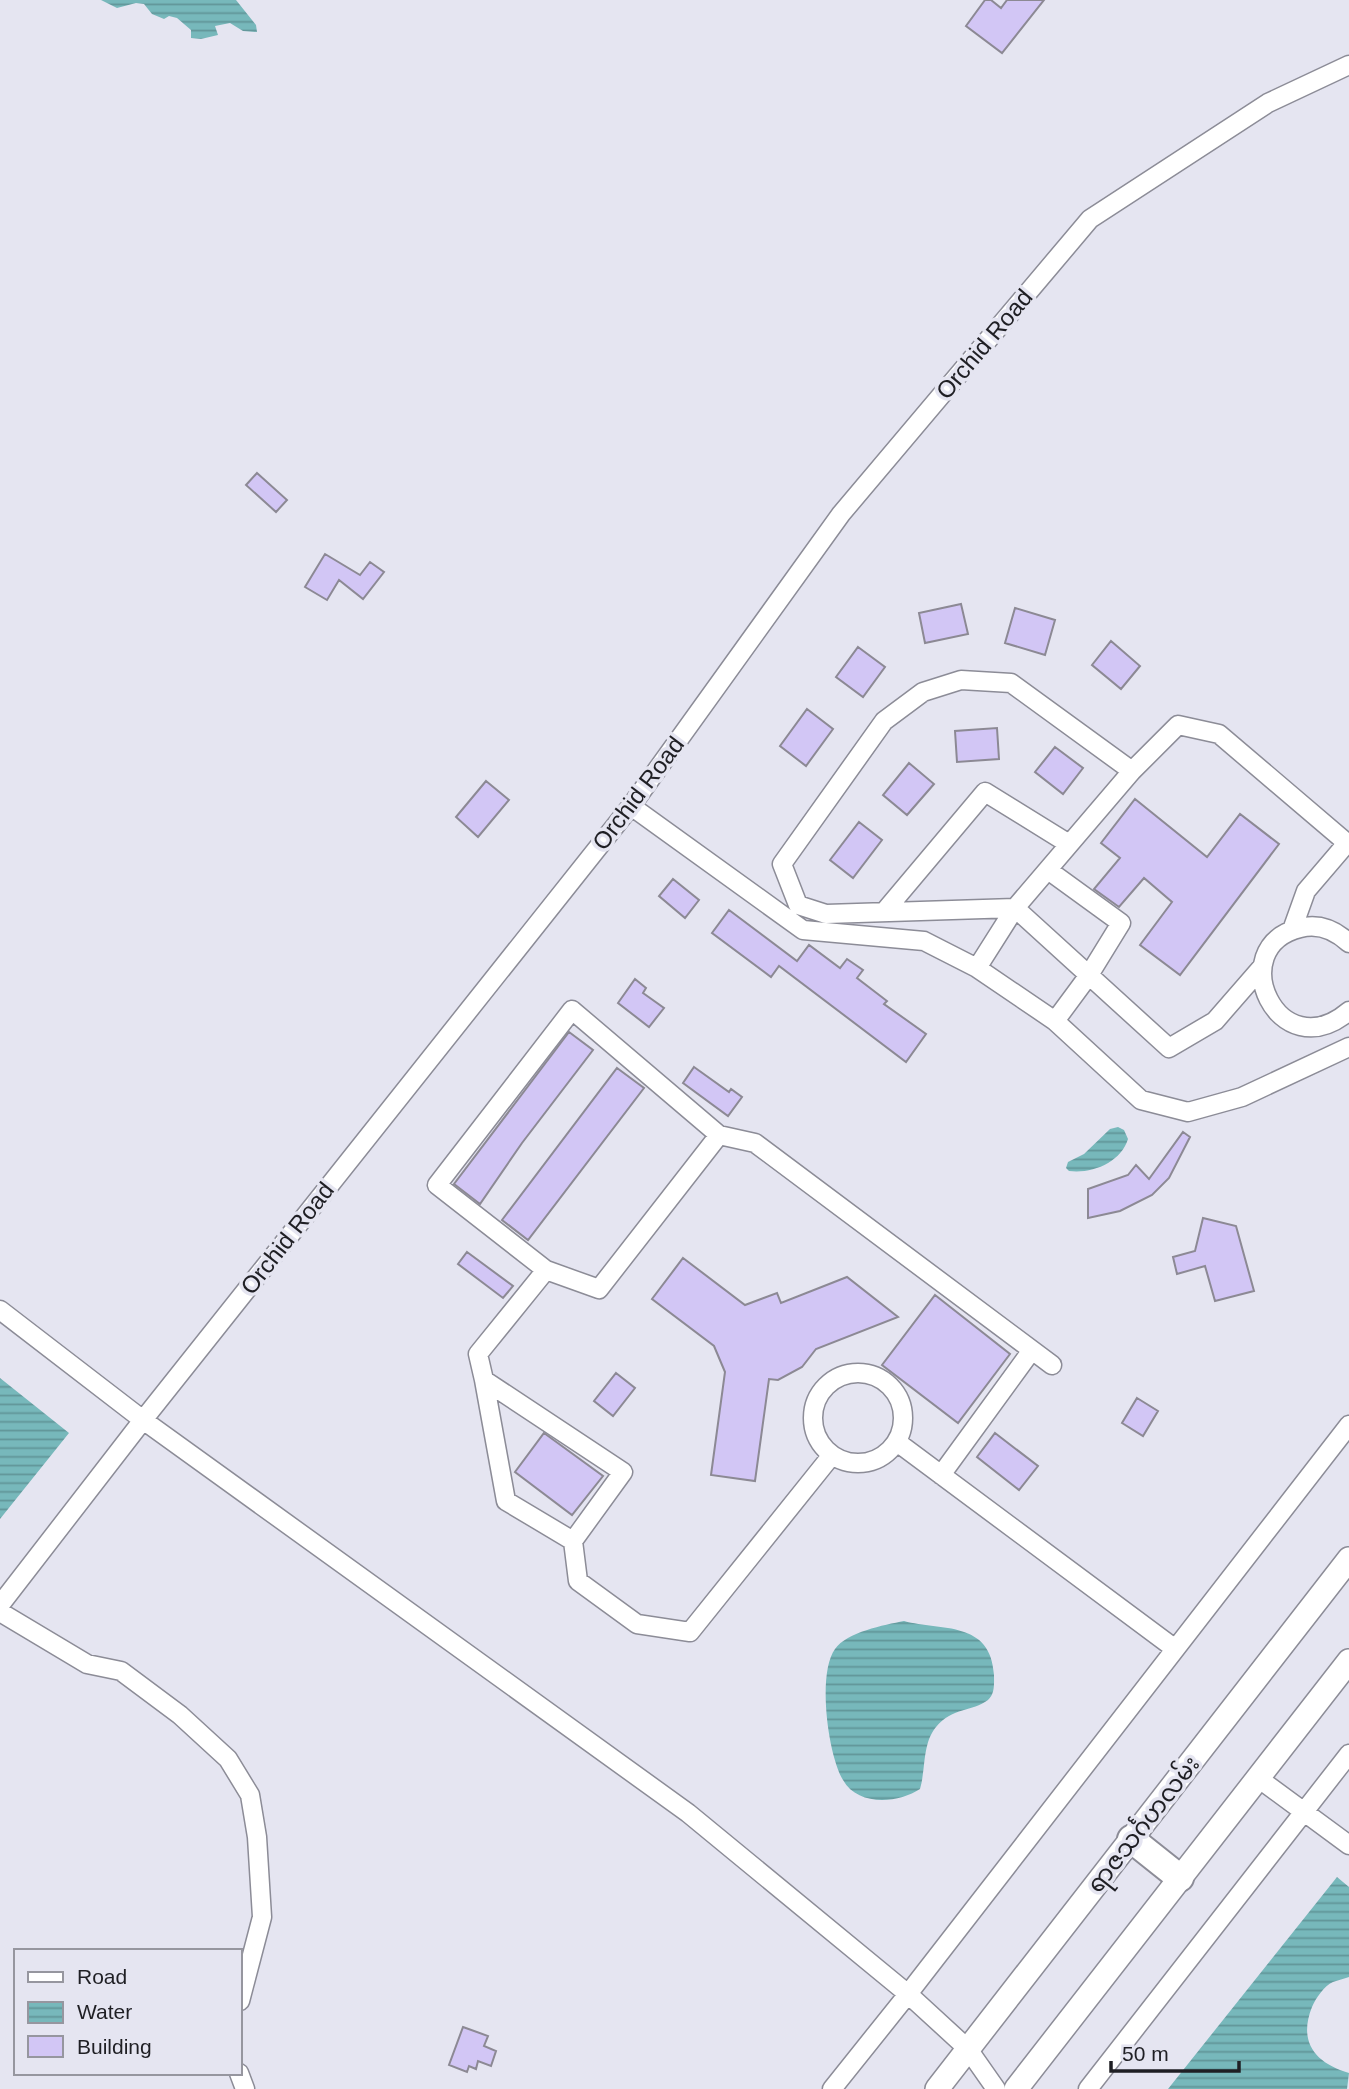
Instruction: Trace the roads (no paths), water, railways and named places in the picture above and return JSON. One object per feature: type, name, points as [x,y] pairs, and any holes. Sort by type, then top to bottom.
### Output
[{"type":"highway","points":[[1131,1839],[1180,1878]]},
{"type":"main road","name":"ရာဇသင်္ဂဟလမ်း","points":[[937,2089],[1349,1559]]},
{"type":"main road","points":[[1016,2089],[1349,1661]]},
{"type":"street","name":"Orchid Road","points":[[0,1605],[143,1420],[631,806],[841,514],[1090,219],[1268,103],[1349,65]]},
{"type":"street","points":[[1132,771],[1011,683],[961,680],[923,692],[884,721],[782,864],[797,905],[826,914],[1015,908],[1169,1048],[1215,1021],[1262,967],[1278,939],[1292,930],[1308,926],[1325,928],[1349,943]]},
{"type":"street","points":[[977,968],[1015,908],[1132,771],[1178,725],[1219,734],[1348,843],[1306,891],[1292,930]]},
{"type":"street","points":[[884,912],[985,792],[1069,844]]},
{"type":"street","points":[[631,806],[803,930],[924,942],[977,968],[1055,1021],[1141,1100],[1188,1112],[1242,1097],[1349,1047]]},
{"type":"street","points":[[1048,870],[1121,922],[1055,1021]]},
{"type":"street","points":[[1262,967],[1262,984],[1267,1000],[1277,1013],[1291,1023],[1307,1027],[1323,1026],[1338,1020],[1349,1011]]},
{"type":"street","points":[[719,1135],[598,1289],[546,1270],[437,1185],[572,1010],[719,1135],[755,1143],[1052,1365]]},
{"type":"street","points":[[546,1270],[478,1354],[506,1501],[573,1541]]},
{"type":"street","points":[[0,1310],[143,1420],[688,1813],[908,1994],[968,2049],[996,2089]]},
{"type":"street","points":[[941,1475],[1031,1350]]},
{"type":"street","points":[[849,1374],[879,1378],[891,1387],[899,1399],[903,1413],[902,1429],[897,1442],[887,1453],[874,1461],[860,1464],[845,1462],[832,1455],[815,1431],[813,1416],[824,1389],[836,1379],[849,1374]]},
{"type":"street","points":[[484,1380],[623,1472],[573,1541],[578,1581],[637,1624],[690,1632],[832,1455]]},
{"type":"street","points":[[832,2089],[1349,1425]]},
{"type":"street","points":[[897,1442],[1174,1648]]},
{"type":"street","points":[[0,1612],[87,1664],[121,1671],[180,1715],[228,1759],[250,1795],[257,1837],[262,1917],[242,1993]]},
{"type":"street","points":[[1088,2089],[1349,1754]]},
{"type":"street","points":[[1258,1778],[1349,1845]]},
{"type":"water","points":[[101,0],[236,0],[256,25],[257,32],[243,31],[230,23],[215,26],[218,35],[191,38],[191,30],[177,18],[169,16],[164,19],[152,14],[144,4],[136,3],[117,8]]},
{"type":"water","points":[[1118,1127],[1124,1130],[1128,1139],[1113,1160],[1087,1170],[1069,1171],[1066,1168],[1068,1162],[1084,1154],[1110,1129]]},
{"type":"water","points":[[0,1378],[69,1433],[0,1519]]},
{"type":"water","points":[[904,1621],[962,1631],[974,1636],[984,1645],[991,1657],[994,1689],[988,1700],[982,1704],[949,1716],[936,1727],[928,1741],[920,1789],[901,1797],[879,1800],[858,1795],[843,1780],[829,1734],[827,1676],[835,1649],[848,1638],[866,1630]]},
{"type":"water","points":[[1337,1877],[1349,1887],[1349,1977],[1326,1986],[1312,2007],[1307,2031],[1312,2049],[1319,2057],[1337,2069],[1349,2073],[1347,2089],[1168,2089]]}]
